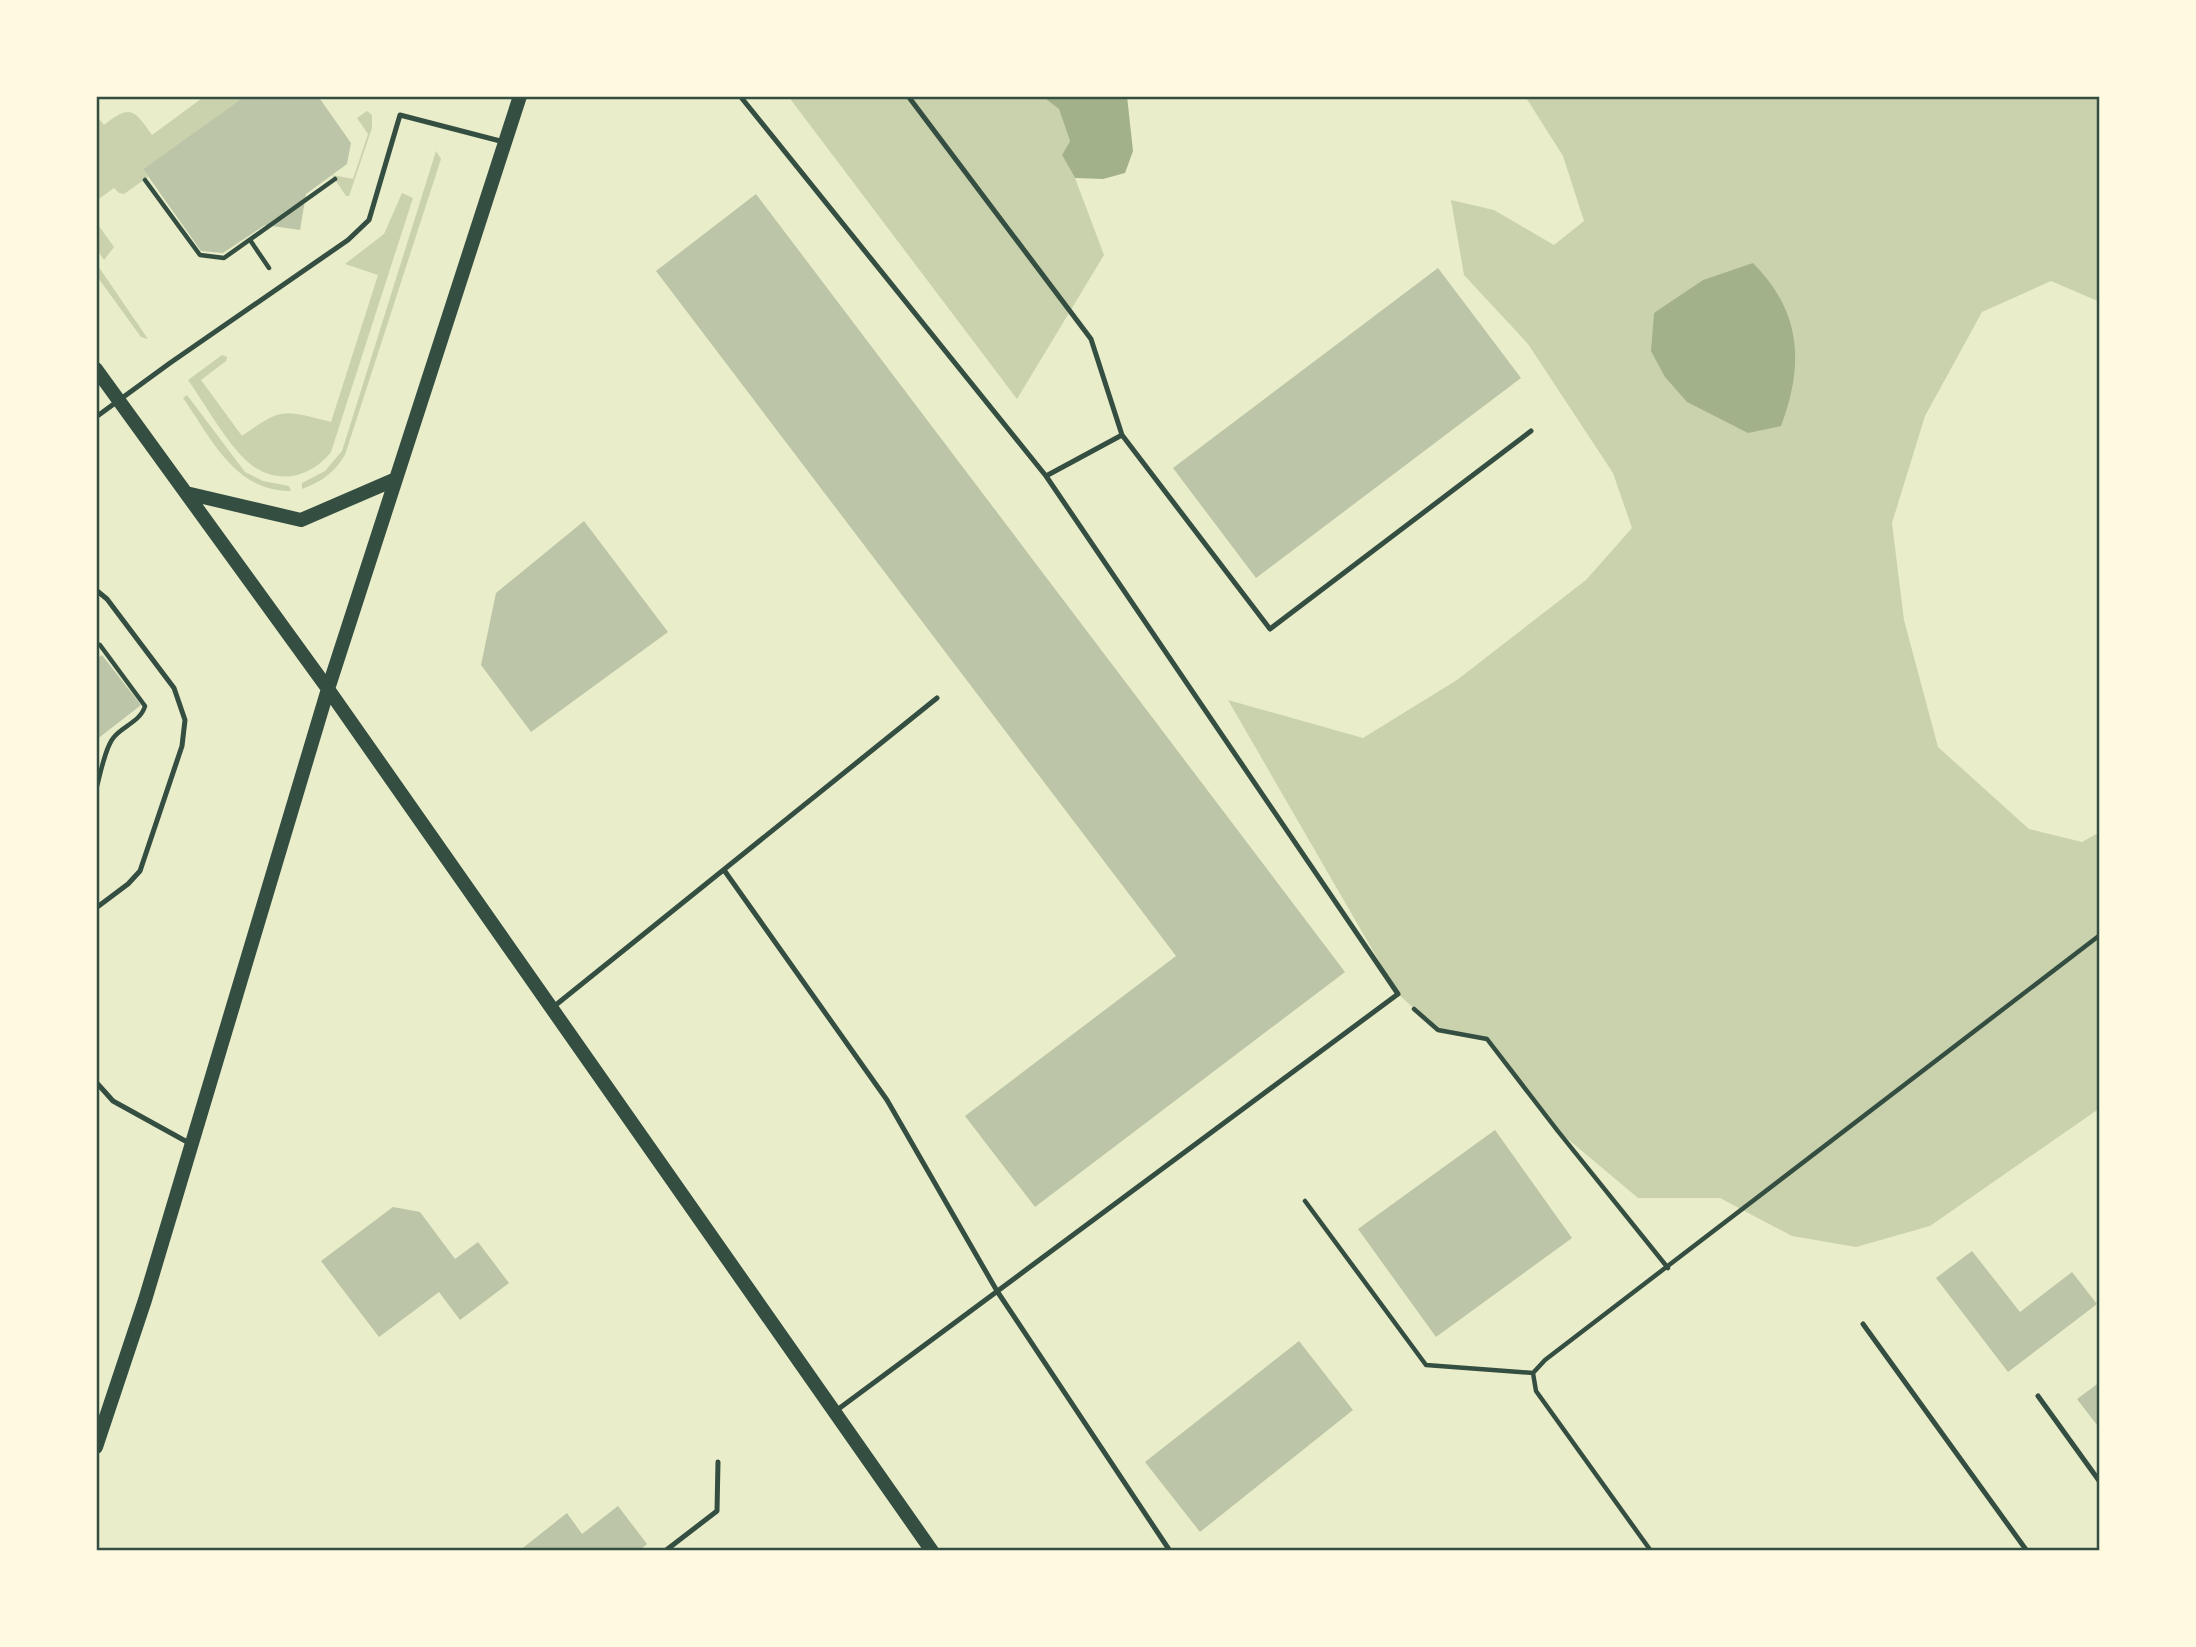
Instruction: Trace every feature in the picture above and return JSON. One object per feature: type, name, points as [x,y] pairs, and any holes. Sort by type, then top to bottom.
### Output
[{"type":"main road","points":[[96,1447],[145,1300],[328,689],[520,96]]},
{"type":"main road","points":[[96,369],[328,689],[932,1551]]},
{"type":"main road","points":[[186,493],[300,520],[396,479]]},
{"type":"lane","points":[[740,96],[1046,476],[1398,994],[834,1412]]},
{"type":"lane","points":[[908,96],[1091,339],[1122,435],[1270,629],[1531,431]]},
{"type":"lane","points":[[96,417],[348,240],[369,220],[400,116],[505,143]]},
{"type":"lane","points":[[1046,476],[1122,435]]},
{"type":"lane","points":[[96,590],[107,599],[174,688],[186,720],[182,746],[140,871],[128,884],[96,908]]},
{"type":"lane","points":[[552,1008],[937,698]]},
{"type":"lane","points":[[724,870],[887,1100],[997,1292],[1170,1551]]},
{"type":"lane","points":[[96,1082],[113,1101],[192,1144]]},
{"type":"lane","points":[[1863,1324],[2026,1551]]},
{"type":"lane","points":[[2038,1396],[2100,1482]]},
{"type":"lane","points":[[665,1551],[718,1511],[718,1462]]},
{"type":"path","points":[[145,180],[200,255],[224,258],[335,179]]},
{"type":"path","points":[[250,240],[282,286]]},
{"type":"path","points":[[96,644],[100,645],[145,706],[137,719],[113,738],[96,790]]},
{"type":"path","points":[[1533,1373],[1545,1360],[1668,1268],[1948,1049],[2100,936]]},
{"type":"path","points":[[1398,994],[1438,1030],[1488,1039],[1668,1268]]},
{"type":"path","points":[[1305,1201],[1426,1365],[1533,1373]]},
{"type":"path","points":[[1533,1373],[1536,1391],[1650,1551]]},
{"type":"shaded area","points":[[205,96],[245,96],[143,169],[148,177],[124,194],[114,188],[96,201],[96,115],[104,125],[120,114],[131,112],[152,135]]},
{"type":"shaded area","points":[[788,96],[1042,96],[1059,108],[1070,141],[1062,155],[1075,178],[1104,255],[1017,399]]},
{"type":"shaded area","points":[[1042,96],[1127,96],[1133,151],[1125,173],[1103,179],[1075,178],[1062,155],[1070,141],[1059,109]]},
{"type":"shaded area","points":[[1525,96],[2100,96],[2100,302],[2051,281],[1982,312],[1925,416],[1892,523],[1904,620],[1938,747],[2029,829],[2082,842],[2100,832],[2100,1108],[1930,1226],[1856,1247],[1792,1236],[1720,1198],[1638,1198],[1557,1130],[1488,1039],[1438,1030],[1398,994],[1228,700],[1363,738],[1457,680],[1586,580],[1632,528],[1613,473],[1528,344],[1464,275],[1451,200],[1494,210],[1554,245],[1584,221],[1563,156]]},
{"type":"shaded area","points":[[367,111],[372,115],[372,128],[349,196],[346,196],[332,175],[353,179],[368,134],[357,118]]},
{"type":"shaded area","points":[[436,151],[441,159],[345,455],[326,476],[302,489],[302,483],[325,471],[342,451]]},
{"type":"shaded area","points":[[402,193],[413,198],[331,452],[314,468],[293,476],[270,475],[259,470],[233,445],[188,380],[222,355],[227,357],[226,361],[201,380],[242,436],[266,420],[284,414],[303,415],[331,422],[378,275],[345,264],[384,234]]},
{"type":"shaded area","points":[[96,222],[114,247],[104,260],[96,248]]},
{"type":"shaded area","points":[[96,263],[148,339],[141,337],[96,275]]},
{"type":"shaded area","points":[[1753,263],[1781,301],[1794,340],[1795,361],[1793,382],[1781,426],[1748,433],[1687,402],[1665,377],[1651,351],[1654,313],[1703,280]]},
{"type":"shaded area","points":[[187,395],[245,472],[263,481],[289,486],[291,491],[271,489],[239,472],[204,430],[183,398]]},
{"type":"building","points":[[245,96],[318,96],[351,143],[347,164],[306,194],[300,230],[265,225],[223,253],[201,251],[143,169]]},
{"type":"building","points":[[756,194],[1345,972],[1035,1207],[965,1116],[1176,956],[656,271]]},
{"type":"building","points":[[1438,268],[1521,378],[1256,578],[1173,468]]},
{"type":"building","points":[[584,521],[668,632],[531,732],[481,665],[496,593]]},
{"type":"building","points":[[102,655],[141,705],[96,740],[96,659]]},
{"type":"building","points":[[1495,1130],[1572,1238],[1436,1337],[1358,1229]]},
{"type":"building","points":[[393,1207],[420,1212],[455,1259],[478,1242],[509,1283],[460,1320],[439,1292],[379,1337],[321,1261]]},
{"type":"building","points":[[1972,1251],[2020,1312],[2072,1272],[2097,1304],[2008,1372],[1936,1278]]},
{"type":"building","points":[[1299,1341],[1353,1410],[1200,1532],[1145,1462]]},
{"type":"building","points":[[2100,1382],[2100,1429],[2077,1399]]},
{"type":"building","points":[[618,1506],[647,1544],[639,1551],[519,1551],[567,1513],[582,1534]]}]
